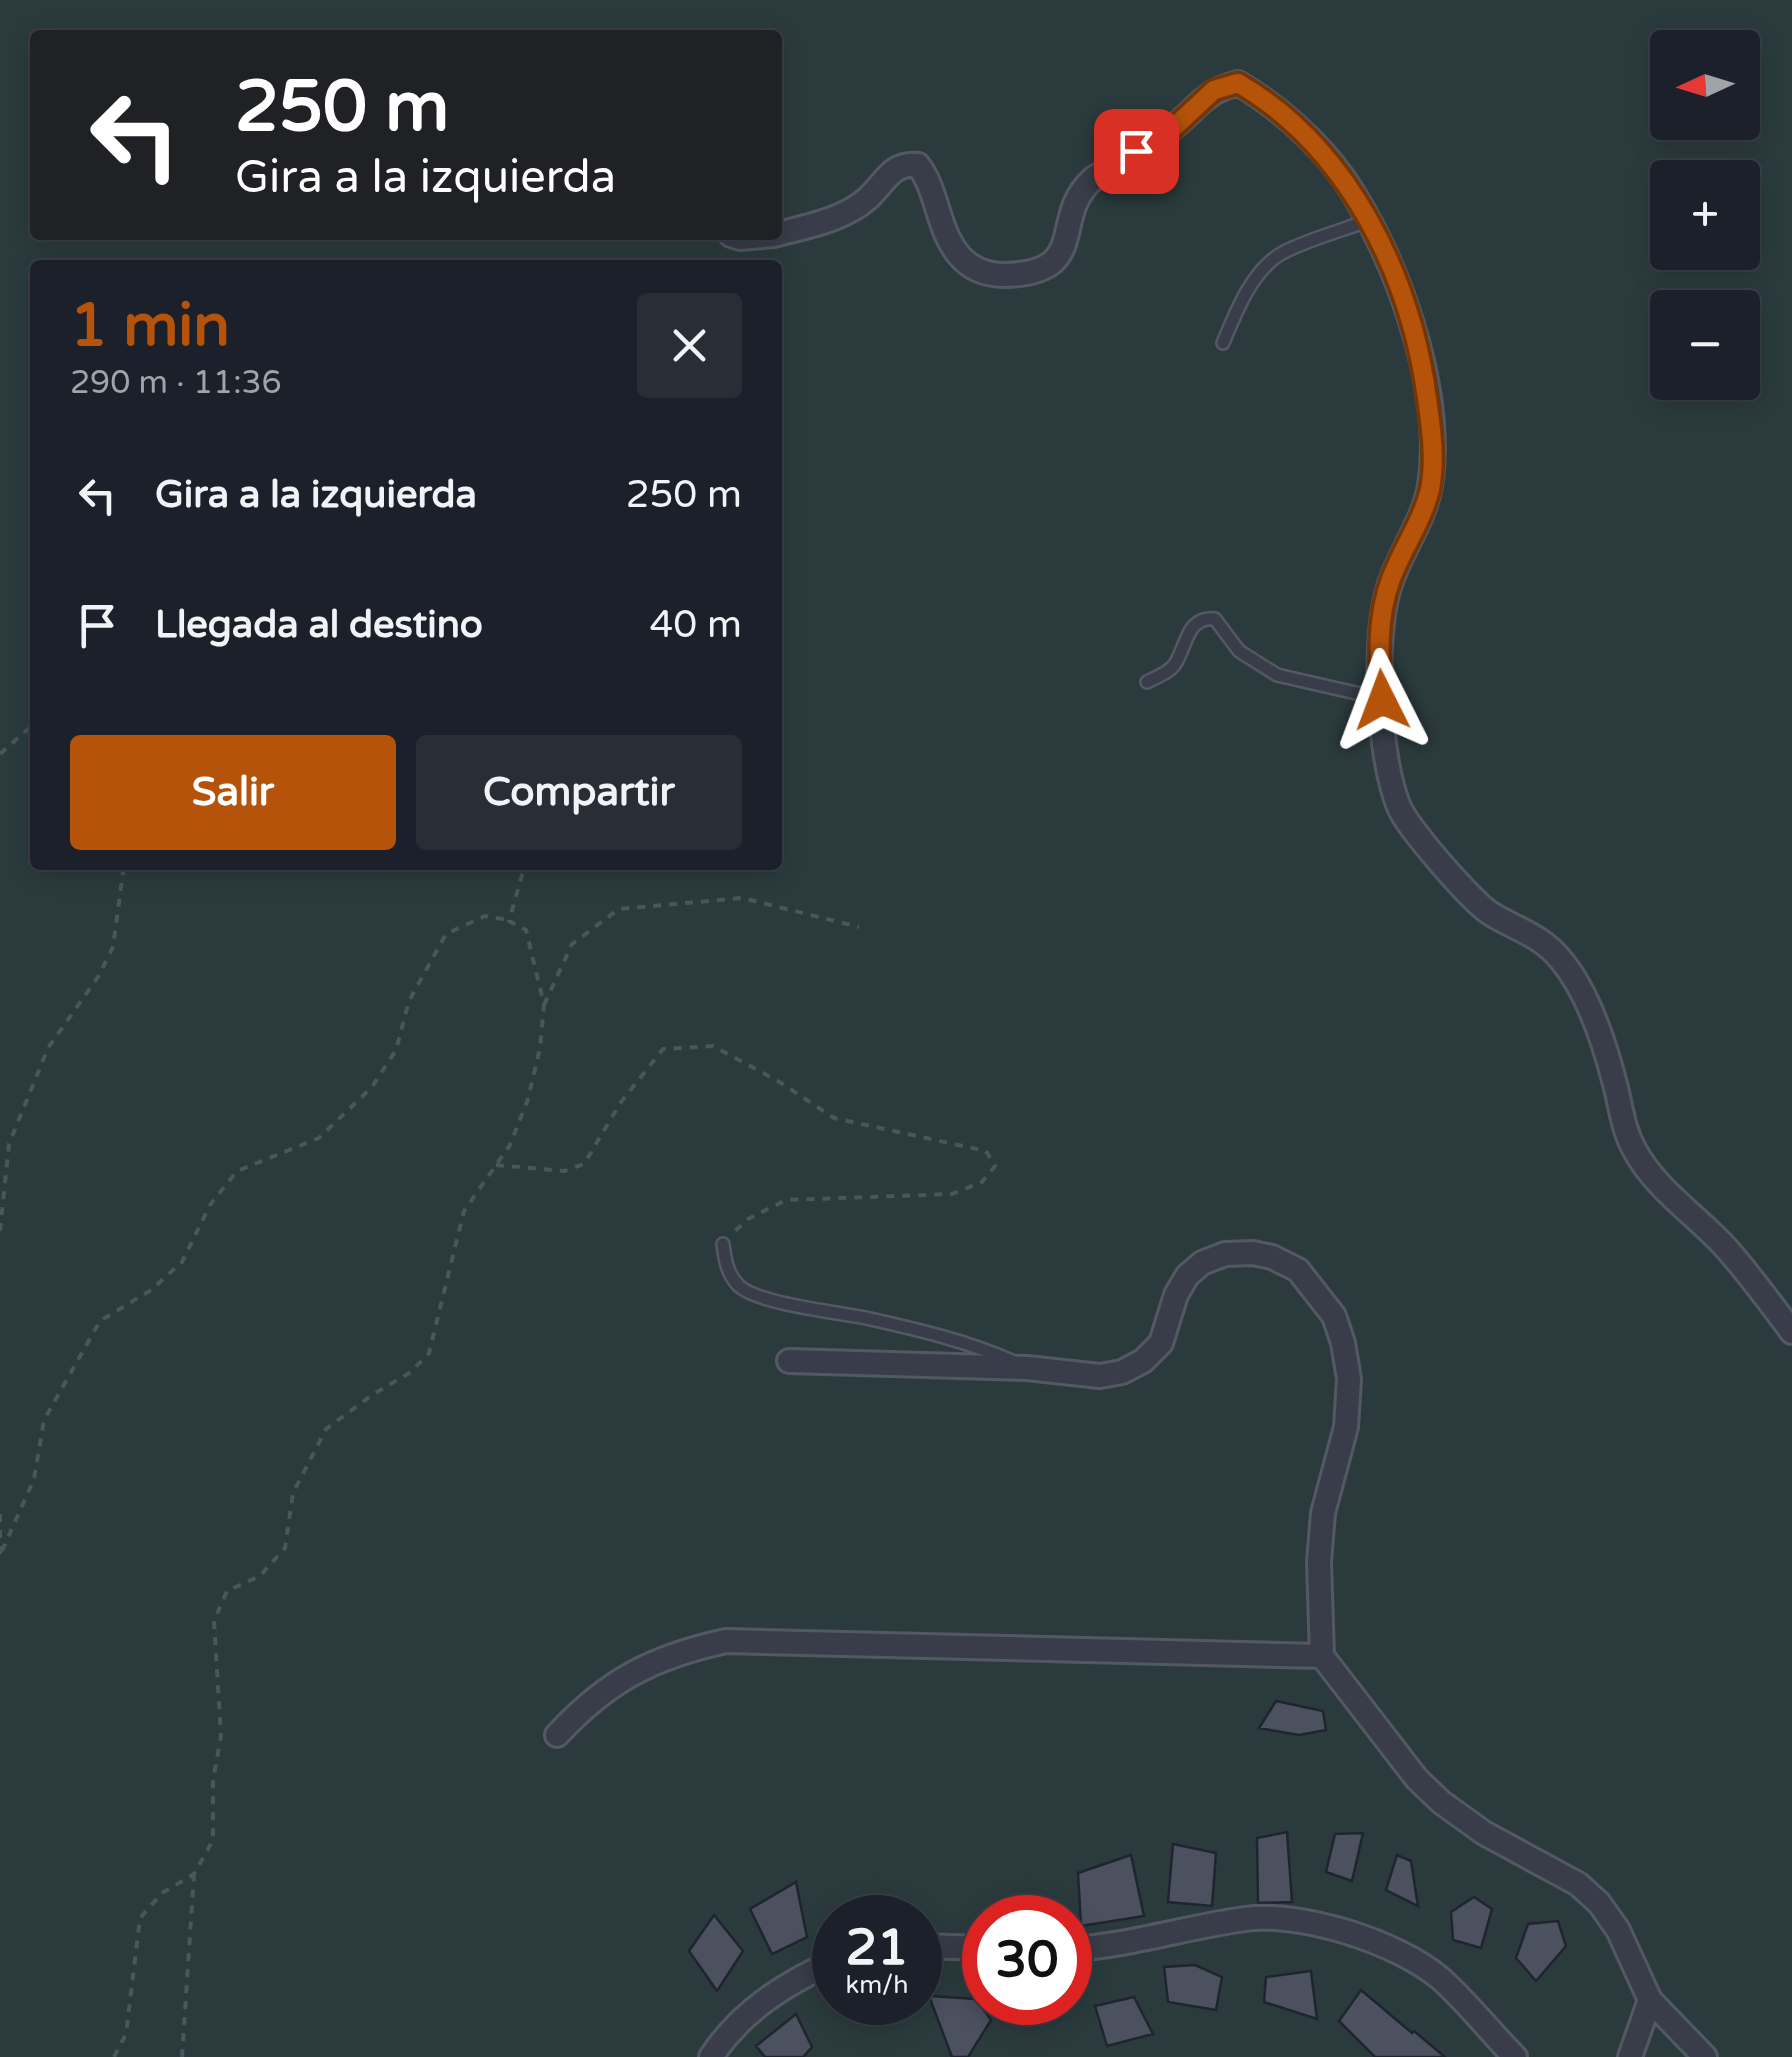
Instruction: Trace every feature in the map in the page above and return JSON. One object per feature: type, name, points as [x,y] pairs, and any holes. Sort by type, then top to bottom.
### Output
[{"type":"street","points":[[782,232],[852,210],[869,198],[890,172],[904,164],[918,165],[925,174],[940,222],[958,253],[974,269],[995,275],[1043,270],[1059,256],[1079,197],[1093,178],[1170,131],[1214,90],[1238,83],[1269,102],[1312,143],[1343,178],[1394,270],[1420,353],[1433,449],[1430,490],[1391,579],[1381,612],[1378,654],[1388,779],[1401,813],[1489,914],[1537,936],[1563,962],[1596,1023],[1612,1070],[1622,1124],[1636,1153],[1674,1198],[1726,1248],[1792,1332]]},
{"type":"street","points":[[789,1361],[1027,1368],[1100,1376],[1122,1372],[1143,1361],[1160,1343],[1176,1295],[1187,1276],[1202,1263],[1225,1254],[1253,1253],[1298,1270],[1334,1316],[1344,1343],[1350,1380],[1346,1427],[1323,1514],[1319,1562],[1322,1656],[1417,1779],[1441,1802],[1484,1833],[1578,1884],[1599,1902],[1618,1930],[1650,2000],[1705,2057]]},
{"type":"street","points":[[556,1734],[599,1693],[635,1670],[677,1652],[726,1641],[1322,1656]]},
{"type":"street","points":[[1092,1948],[1251,1918],[1300,1922],[1347,1932],[1402,1954],[1440,1977],[1515,2057]]},
{"type":"street","points":[[711,2057],[759,2004],[812,1972]]},
{"type":"street","points":[[1630,2057],[1650,2000]]},
{"type":"lane","points":[[1223,344],[1238,308],[1260,272],[1282,253],[1367,220]]},
{"type":"lane","points":[[1147,682],[1172,668],[1193,625],[1203,618],[1215,619],[1239,651],[1277,674],[1382,700]]},
{"type":"lane","points":[[723,1244],[727,1270],[741,1288],[766,1298],[866,1318],[989,1350],[1027,1368]]},
{"type":"path","points":[[0,754],[30,727]]},
{"type":"path","points":[[0,1232],[9,1144],[48,1048],[98,977],[113,947],[123,870]]},
{"type":"path","points":[[508,920],[523,870]]},
{"type":"path","points":[[544,1005],[572,944],[618,909],[742,898],[859,927]]},
{"type":"path","points":[[1,1552],[34,1480],[44,1420],[100,1321],[151,1290],[182,1262],[210,1205],[237,1170],[320,1138],[372,1088],[396,1050],[409,1001],[446,934],[485,916],[508,920],[526,930],[544,1005],[540,1048],[528,1099],[510,1145],[464,1211],[428,1352],[411,1372],[372,1394],[326,1429],[293,1493],[284,1548],[260,1576],[228,1591],[214,1621],[221,1736],[212,1780],[213,1840],[194,1874],[182,2057]]},
{"type":"path","points":[[496,1165],[564,1171],[584,1164],[620,1102],[663,1049],[713,1046],[778,1081],[834,1118],[986,1151],[995,1166],[982,1182],[952,1194],[786,1200],[748,1219],[723,1244]]},
{"type":"path","points":[[0,1514],[1,1552]]},
{"type":"path","points":[[114,2057],[126,2034],[140,1918],[162,1892],[194,1874]]},
{"type":"shaded area","points":[[0,0],[1792,0],[1792,2057],[0,2057]]},
{"type":"building","points":[[1276,1701],[1323,1711],[1326,1730],[1299,1735],[1259,1728]]},
{"type":"building","points":[[1287,1832],[1292,1902],[1258,1903],[1257,1838]]},
{"type":"building","points":[[1363,1833],[1352,1881],[1326,1872],[1335,1834]]},
{"type":"building","points":[[1173,1844],[1216,1853],[1212,1906],[1168,1902]]},
{"type":"building","points":[[1131,1855],[1144,1916],[1092,1924],[1092,1895],[1079,1895],[1078,1873]]},
{"type":"building","points":[[1397,1855],[1411,1861],[1418,1906],[1386,1890]]},
{"type":"building","points":[[796,1882],[807,1937],[772,1954],[750,1909]]},
{"type":"building","points":[[1474,1897],[1492,1909],[1481,1948],[1453,1940],[1451,1912]]},
{"type":"building","points":[[714,1915],[743,1951],[717,1991],[689,1951]]},
{"type":"building","points":[[1558,1921],[1566,1946],[1536,1981],[1516,1958],[1528,1924]]},
{"type":"building","points":[[1195,1965],[1222,1977],[1216,2010],[1168,2002],[1164,1967]]},
{"type":"building","points":[[1311,1971],[1317,2019],[1264,2002],[1266,1977]]},
{"type":"building","points":[[1361,1990],[1445,2057],[1375,2057],[1339,2021]]},
{"type":"building","points":[[942,1997],[962,1998],[962,2025],[988,2025],[968,2057],[952,2057],[940,2025]]},
{"type":"building","points":[[1134,1997],[1153,2034],[1107,2046],[1095,2006]]},
{"type":"building","points":[[796,2014],[812,2047],[803,2057],[765,2057],[756,2046]]},
{"type":"route","points":[[1136,151],[1170,131],[1214,90],[1238,83],[1269,102],[1343,178],[1394,270],[1420,353],[1433,449],[1430,490],[1391,579],[1381,612],[1378,654],[1382,700]]}]
